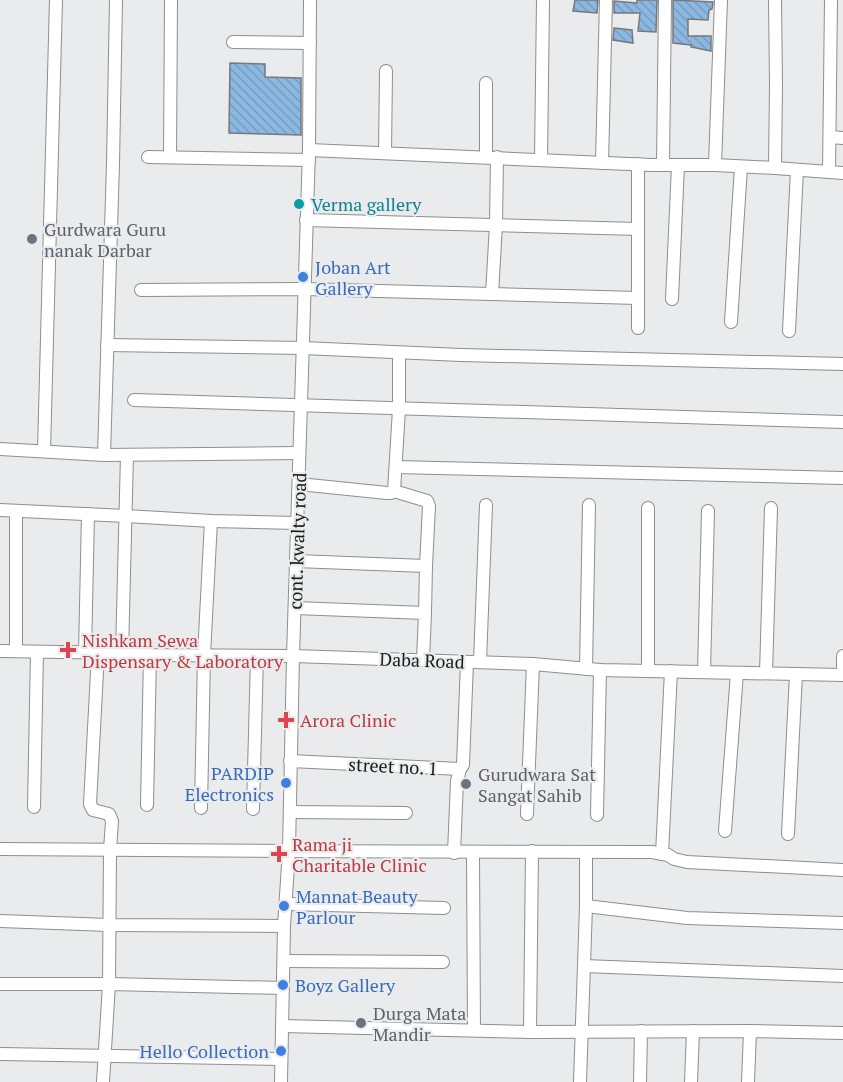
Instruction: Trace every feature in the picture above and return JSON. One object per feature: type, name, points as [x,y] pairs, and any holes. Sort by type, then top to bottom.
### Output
[{"type":"street","points":[[44,451],[56,0]]},
{"type":"street","points":[[104,455],[116,0]]},
{"type":"street","points":[[170,157],[171,0]]},
{"type":"street","name":"cont. kwalty road","points":[[281,1082],[309,155],[310,0]]},
{"type":"street","points":[[542,160],[543,0]]},
{"type":"street","points":[[602,163],[606,0]]},
{"type":"street","points":[[663,164],[665,0]]},
{"type":"street","points":[[716,165],[721,0]]},
{"type":"street","points":[[775,0],[775,168]]},
{"type":"street","points":[[829,172],[831,0]]},
{"type":"street","points":[[233,42],[310,43]]},
{"type":"street","points":[[385,153],[386,71]]},
{"type":"street","points":[[486,83],[496,225],[492,294]]},
{"type":"street","points":[[830,137],[843,138]]},
{"type":"street","points":[[148,156],[385,153],[602,163],[716,165],[843,173]]},
{"type":"street","points":[[638,164],[638,328]]},
{"type":"street","points":[[672,299],[678,165]]},
{"type":"street","points":[[731,322],[741,167]]},
{"type":"street","points":[[789,332],[798,170]]},
{"type":"street","points":[[306,220],[638,229]]},
{"type":"street","points":[[141,290],[304,289],[638,298]]},
{"type":"street","points":[[107,345],[303,348],[399,354],[843,364]]},
{"type":"street","points":[[393,491],[399,409],[399,354]]},
{"type":"street","points":[[135,400],[843,422]]},
{"type":"street","points":[[0,449],[104,455],[300,453]]},
{"type":"street","points":[[122,653],[127,455]]},
{"type":"street","points":[[396,467],[843,478]]},
{"type":"street","points":[[299,484],[387,493],[393,491],[429,503],[423,660]]},
{"type":"street","points":[[480,662],[486,505]]},
{"type":"street","points":[[586,669],[590,505]]},
{"type":"street","points":[[648,508],[648,670]]},
{"type":"street","points":[[766,673],[771,508]]},
{"type":"street","points":[[0,510],[211,522],[298,523]]},
{"type":"street","points":[[16,511],[16,651]]},
{"type":"street","points":[[704,672],[708,511]]},
{"type":"street","points":[[88,514],[92,653],[90,804],[93,810],[111,816],[112,821],[109,984],[103,1082]]},
{"type":"street","points":[[201,808],[204,655],[211,522]]},
{"type":"street","points":[[296,561],[426,566]]},
{"type":"street","points":[[295,608],[425,613]]},
{"type":"street","name":"Daba Road","points":[[0,651],[122,653],[150,656],[293,656],[533,664],[600,670],[843,675]]},
{"type":"street","points":[[34,807],[37,652]]},
{"type":"street","points":[[147,805],[150,656]]},
{"type":"street","points":[[253,809],[257,656]]},
{"type":"street","points":[[843,656],[843,675]]},
{"type":"street","name":"street no. 1","points":[[290,761],[460,769],[463,765],[466,662]]},
{"type":"street","points":[[527,814],[533,664]]},
{"type":"street","points":[[597,815],[600,670]]},
{"type":"street","points":[[662,854],[671,671]]},
{"type":"street","points":[[725,831],[737,673]]},
{"type":"street","points":[[788,834],[796,674]]},
{"type":"street","points":[[454,853],[457,781],[460,769]]},
{"type":"street","points":[[290,812],[406,813]]},
{"type":"street","points":[[0,849],[454,853],[652,852],[687,862],[843,870]]},
{"type":"street","points":[[530,1032],[532,852]]},
{"type":"street","points":[[580,1082],[586,852]]},
{"type":"street","points":[[473,853],[474,1030]]},
{"type":"street","points":[[286,904],[444,908]]},
{"type":"street","points":[[586,906],[687,918],[843,923]]},
{"type":"street","points":[[0,921],[109,925],[284,926]]},
{"type":"street","points":[[284,961],[443,962]]},
{"type":"street","points":[[584,966],[843,976]]},
{"type":"street","points":[[0,984],[283,988]]},
{"type":"street","points":[[282,1026],[530,1032],[843,1033]]},
{"type":"street","points":[[640,1082],[642,1031]]},
{"type":"street","points":[[692,1082],[693,1031]]},
{"type":"street","points":[[748,1082],[750,1031]]},
{"type":"street","points":[[0,1054],[281,1059]]},
{"type":"building","points":[[575,0],[598,0],[597,13],[573,11]]},
{"type":"building","points":[[637,0],[657,0],[656,32],[638,31],[640,13],[614,13],[614,1],[637,3]]},
{"type":"building","points":[[673,0],[713,2],[708,20],[688,19],[688,36],[711,36],[711,51],[673,43]]},
{"type":"building","points":[[614,28],[632,30],[633,43],[613,40]]},
{"type":"building","points":[[230,63],[265,64],[265,77],[301,78],[301,135],[229,133]]},
{"type":"place","name":"Verma gallery","points":[[299,204]]},
{"type":"place","name":"Gurdwara Guru nanak Darbar","points":[[32,239]]},
{"type":"place","name":"Joban Art Gallery","points":[[303,277]]},
{"type":"place","name":"Nishkam Sewa Dispensary & Laboratory","points":[[68,650]]},
{"type":"place","name":"Arora Clinic","points":[[286,720]]},
{"type":"place","name":"PARDIP Electronics","points":[[286,783]]},
{"type":"place","name":"Gurudwara Sat Sangat Sahib","points":[[466,784]]},
{"type":"place","name":"Rama ji Charitable Clinic","points":[[279,854]]},
{"type":"place","name":"Mannat Beauty Parlour","points":[[284,906]]},
{"type":"place","name":"Boyz Gallery","points":[[283,985]]},
{"type":"place","name":"Durga Mata Mandir","points":[[361,1023]]},
{"type":"place","name":"Hello Collection","points":[[281,1051]]}]
